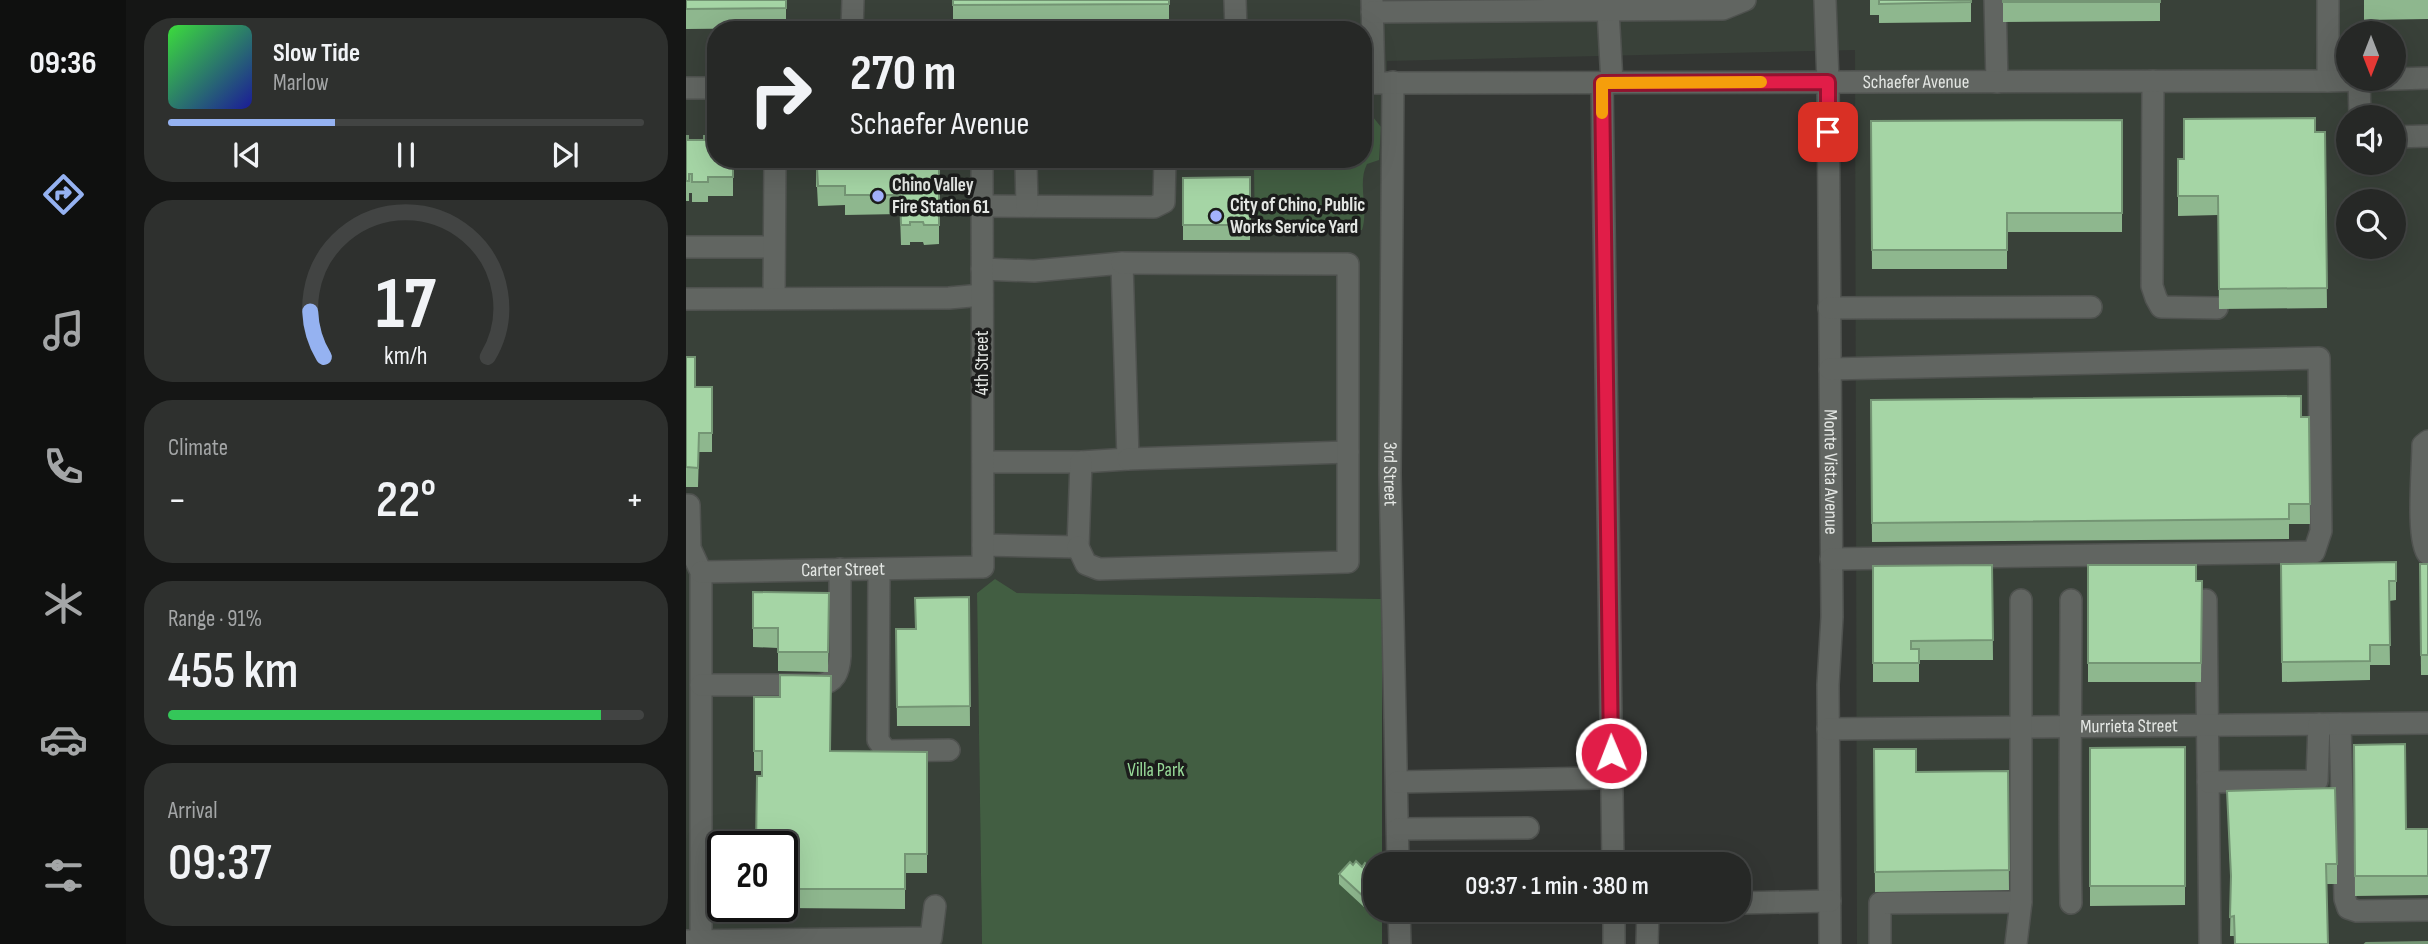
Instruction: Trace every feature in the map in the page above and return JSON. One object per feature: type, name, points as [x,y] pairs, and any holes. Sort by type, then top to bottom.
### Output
[{"type":"street","points":[[852,21],[853,0]]},
{"type":"street","points":[[1235,0],[1236,21]]},
{"type":"street","points":[[1372,6],[1723,9],[1745,0]]},
{"type":"street","name":"Monte Vista Avenue","points":[[1825,0],[1830,369],[1830,944]]},
{"type":"street","points":[[1994,0],[1997,82]]},
{"type":"street","points":[[2328,0],[2328,81]]},
{"type":"street","name":"3rd Street","points":[[1372,6],[1390,474],[1398,852]]},
{"type":"street","points":[[1608,10],[1613,852]]},
{"type":"street","name":"Schaefer Avenue","points":[[2406,79],[2428,78]]},
{"type":"street","points":[[2153,81],[2152,286],[2155,298],[2161,307],[2217,308]]},
{"type":"street","name":"Schaefer Avenue","points":[[1377,83],[2336,81]]},
{"type":"street","points":[[686,88],[707,88]]},
{"type":"street","points":[[2406,137],[2428,136]]},
{"type":"street","points":[[774,298],[775,168]]},
{"type":"street","name":"4th Street","points":[[982,168],[983,556]]},
{"type":"street","points":[[1026,168],[1027,206]]},
{"type":"street","points":[[982,206],[1154,207],[1164,202],[1165,168]]},
{"type":"street","points":[[686,247],[774,247]]},
{"type":"street","points":[[982,270],[1034,271],[1122,263],[1348,264],[1348,562],[1099,569],[1086,564],[1078,547],[1081,462]]},
{"type":"street","points":[[1122,263],[1128,459]]},
{"type":"street","points":[[686,299],[949,298],[982,295]]},
{"type":"street","points":[[1829,308],[2091,307]]},
{"type":"street","points":[[1830,369],[2319,358],[2321,531],[2314,552],[1831,559]]},
{"type":"street","points":[[2428,441],[2423,445],[2421,516],[2424,549],[2428,554]]},
{"type":"street","points":[[983,462],[1081,462],[1348,453]]},
{"type":"street","points":[[686,505],[689,506],[690,548],[696,586],[701,685],[696,942],[931,938],[935,906]]},
{"type":"street","name":"Carter Street","points":[[696,586],[840,569],[879,569],[1078,547]]},
{"type":"street","points":[[701,685],[818,685],[833,679],[837,674],[840,656],[840,569]]},
{"type":"street","points":[[879,569],[878,740],[886,751],[949,750]]},
{"type":"street","points":[[2016,944],[2021,902],[2021,600]]},
{"type":"street","points":[[2071,600],[2071,903]]},
{"type":"street","points":[[2206,600],[2210,944]]},
{"type":"street","name":"Murrieta Street","points":[[1828,729],[2428,723]]},
{"type":"street","points":[[2208,782],[2317,781],[2330,724]]},
{"type":"street","points":[[2330,724],[2345,899],[2348,908],[2357,911],[2428,910]]},
{"type":"street","points":[[1996,772],[2021,772]]},
{"type":"street","points":[[1397,782],[1597,778]]},
{"type":"street","points":[[1398,830],[1528,828]]},
{"type":"street","points":[[1751,903],[1830,901]]},
{"type":"street","points":[[1880,944],[1880,902],[2021,902]]},
{"type":"street","points":[[1399,922],[1400,944]]},
{"type":"street","points":[[1614,922],[1614,944]]},
{"type":"street","points":[[1647,944],[1648,922]]},
{"type":"shaded area","points":[[686,0],[2428,0],[2428,944],[1857,944],[1855,50],[1387,61],[1382,599],[1017,593],[995,580],[977,593],[982,944],[686,944]]},
{"type":"green space","points":[[1372,117],[1381,127],[1379,160],[1372,162]]},
{"type":"green space","points":[[1365,168],[1362,230],[1255,233],[1254,170]]},
{"type":"green space","name":"Villa Park","points":[[995,579],[1017,593],[1382,599],[1382,852],[1363,852],[1363,922],[1382,922],[1382,944],[982,944],[977,593]]},
{"type":"building","points":[[686,0],[786,0],[786,8],[686,9]]},
{"type":"building","points":[[953,0],[1169,0],[1169,4],[953,5]]},
{"type":"building","points":[[1879,0],[1971,0],[1971,2],[1879,4]]},
{"type":"building","points":[[2160,0],[2160,2],[2003,2]]},
{"type":"building","points":[[2315,118],[2315,132],[2325,132],[2327,288],[2219,289],[2218,196],[2178,196],[2178,159],[2184,159],[2184,119]]},
{"type":"building","points":[[2122,120],[2122,213],[2007,213],[2007,250],[1872,250],[1871,121]]},
{"type":"building","points":[[686,136],[688,140],[704,140],[704,136],[707,136],[707,168],[733,168],[733,177],[708,177],[708,182],[692,182],[692,174],[689,174],[689,181],[686,181]]},
{"type":"building","points":[[817,168],[939,168],[939,225],[910,222],[910,225],[901,225],[900,195],[845,195],[845,186],[818,186]]},
{"type":"building","name":"City of Chino, Public Works Service Yard","points":[[1250,177],[1250,225],[1183,225],[1183,178]]},
{"type":"building","points":[[686,357],[695,357],[695,387],[712,387],[712,433],[699,433],[698,468],[686,467]]},
{"type":"building","points":[[2301,396],[2301,417],[2309,417],[2310,504],[2289,504],[2289,519],[1872,523],[1871,400]]},
{"type":"building","points":[[2396,562],[2396,581],[2389,581],[2390,645],[2370,645],[2370,661],[2282,662],[2281,564]]},
{"type":"building","points":[[2420,564],[2428,564],[2428,655],[2421,655]]},
{"type":"building","points":[[1992,565],[1993,640],[1911,641],[1911,649],[1919,649],[1919,663],[1873,663],[1873,566]]},
{"type":"building","points":[[2088,565],[2196,565],[2196,581],[2202,581],[2201,663],[2088,663]]},
{"type":"building","points":[[753,592],[829,593],[828,652],[778,652],[778,628],[753,628]]},
{"type":"building","points":[[969,597],[970,706],[897,707],[896,629],[916,629],[915,598]]},
{"type":"building","points":[[780,675],[831,676],[830,751],[927,752],[927,854],[905,854],[905,889],[798,889],[798,831],[756,831],[757,776],[762,776],[762,751],[754,751],[754,697],[780,697]]},
{"type":"building","points":[[2405,744],[2406,829],[2428,829],[2428,876],[2355,876],[2354,745]]},
{"type":"building","points":[[2185,747],[2185,886],[2090,886],[2090,748]]},
{"type":"building","points":[[1874,749],[1916,749],[1916,772],[2008,771],[2009,870],[1875,872]]},
{"type":"building","points":[[2335,788],[2337,864],[2326,864],[2328,944],[2235,944],[2234,916],[2230,917],[2227,791]]},
{"type":"building","points":[[1356,861],[1363,866],[1363,896],[1339,874],[1350,862],[1353,865]]},
{"type":"building","points":[[2366,943],[2428,944],[2365,944]]},
{"type":"slow traffic","points":[[1602,113],[1602,83],[1761,82]]},
{"type":"place","name":"Chino Valley Fire Station 61","points":[[878,196]]},
{"type":"place","name":"City of Chino, Public Works Service Yard","points":[[1216,216]]},
{"type":"route","points":[[1611,753],[1602,83],[1828,82],[1828,132]]}]
